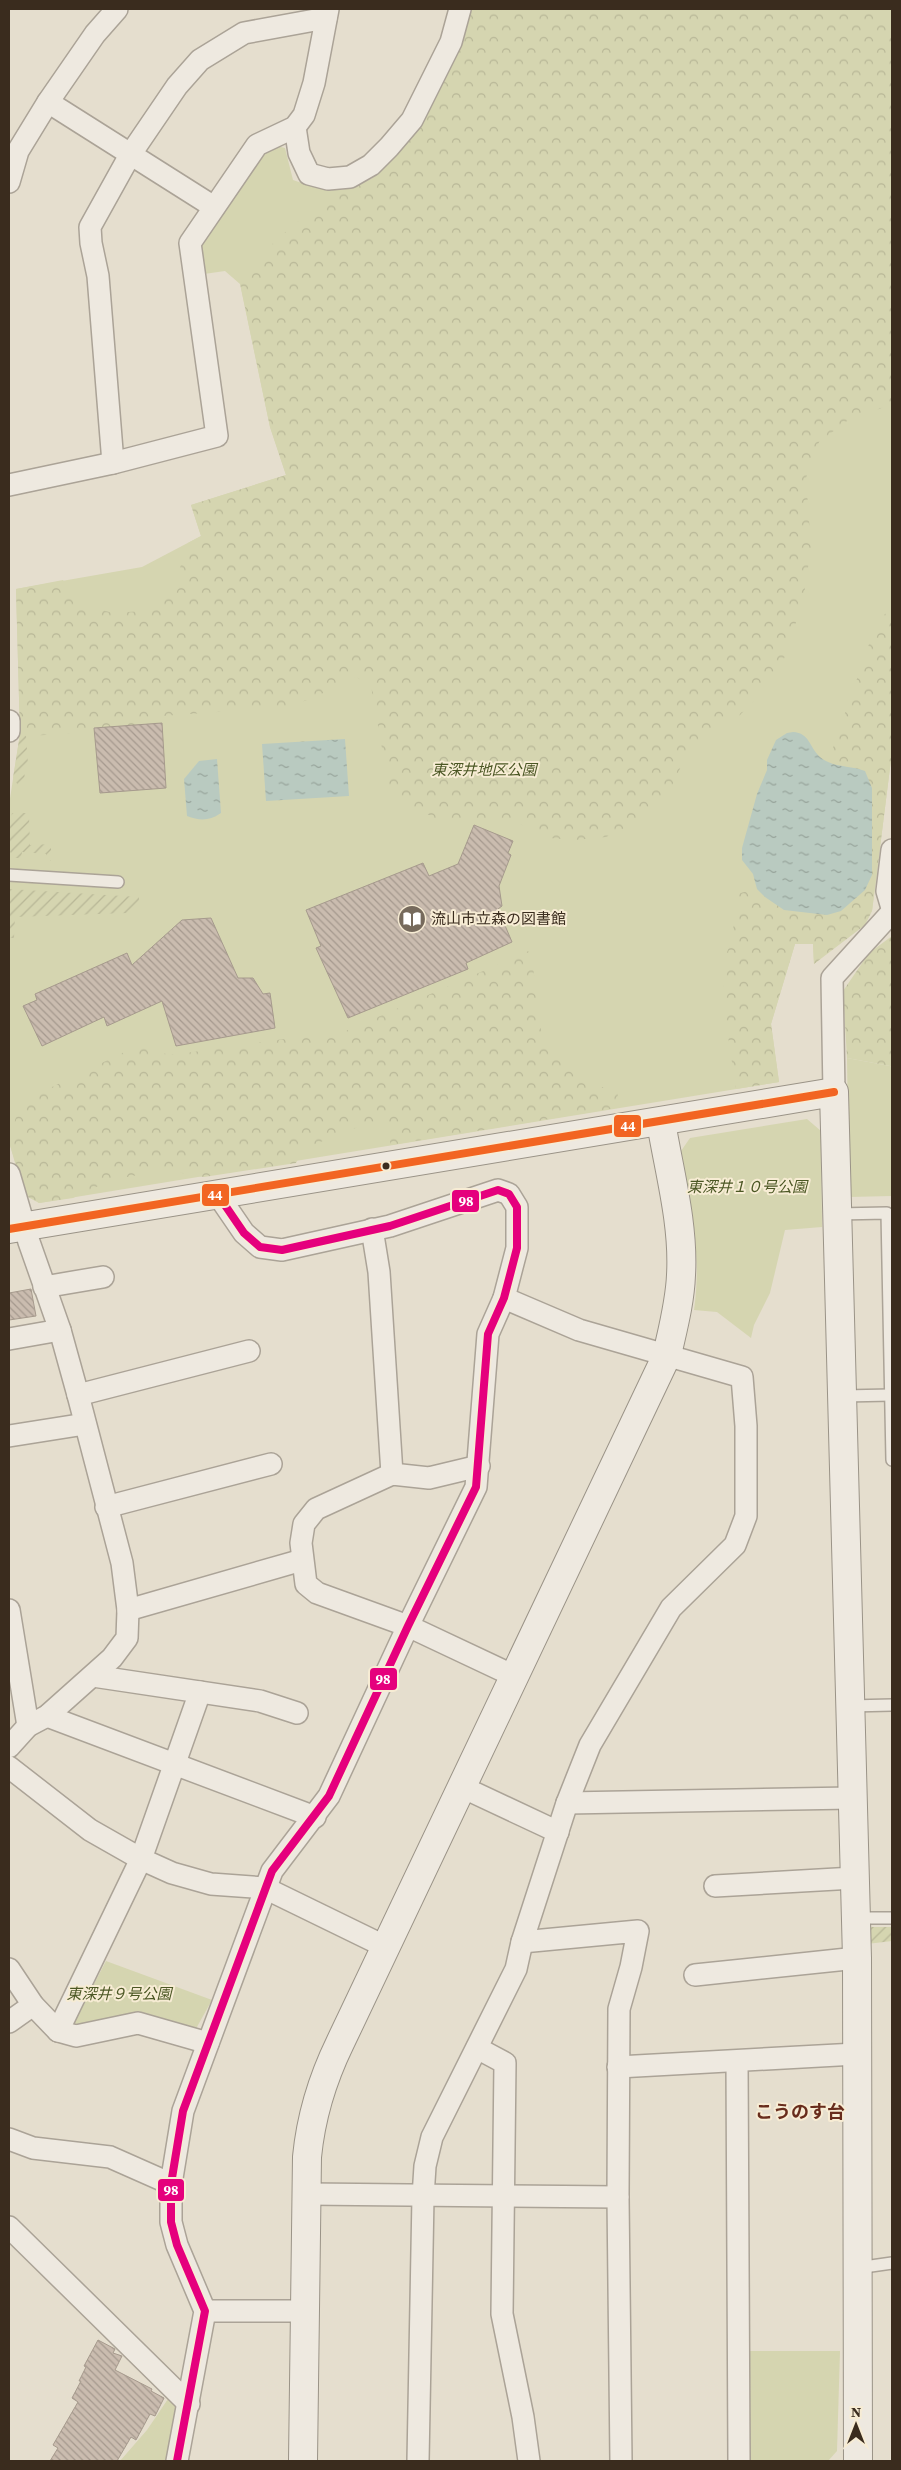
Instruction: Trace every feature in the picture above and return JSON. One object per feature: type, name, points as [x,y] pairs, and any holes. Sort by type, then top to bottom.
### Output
[{"type":"street","points":[[9,182],[18,151],[48,102],[95,34],[117,9]]},
{"type":"street","points":[[295,127],[299,153],[309,174],[328,179],[350,177],[371,165],[412,120],[450,42],[460,9]]},
{"type":"street","points":[[9,486],[113,463],[216,436],[190,243],[257,145],[295,127],[304,115],[314,83],[327,13],[244,33],[200,60],[177,86],[130,155],[90,227],[91,243],[98,276],[113,463]]},
{"type":"street","points":[[48,102],[214,207]]},
{"type":"street","points":[[9,723],[9,731]]},
{"type":"street","points":[[892,850],[887,891],[892,908]]},
{"type":"street","points":[[858,2461],[857,1958],[832,978],[892,912]]},
{"type":"street","points":[[17,1228],[834,1092]]},
{"type":"street","points":[[303,2461],[306,2194],[310,2127],[323,2082],[667,1354],[678,1307],[682,1274],[676,1211],[661,1122]]},
{"type":"street","points":[[9,1174],[17,1228],[44,1287],[60,1330],[78,1395],[122,1563],[128,1610],[127,1638],[112,1658],[47,1716],[28,1726],[9,1747]]},
{"type":"street","points":[[177,2461],[205,2311],[177,2245],[171,2222],[171,2184],[183,2111],[272,1870],[329,1796],[408,1626],[476,1487],[488,1334],[504,1298],[517,1248],[517,1207],[509,1194],[498,1190],[390,1226],[372,1228],[282,1250],[260,1246],[244,1233],[218,1195]]},
{"type":"street","points":[[372,1228],[379,1272],[392,1474]]},
{"type":"street","points":[[44,1287],[103,1277]]},
{"type":"street","points":[[418,2461],[423,2197],[425,2166],[432,2137],[516,1969],[522,1942],[567,1803],[590,1745],[671,1608],[735,1545],[746,1516],[746,1426],[742,1377],[579,1330],[504,1298]]},
{"type":"street","points":[[9,1339],[60,1330]]},
{"type":"street","points":[[78,1395],[249,1351]]},
{"type":"street","points":[[9,1436],[85,1424]]},
{"type":"street","points":[[106,1507],[270,1464]]},
{"type":"street","points":[[479,1466],[430,1478],[392,1474],[316,1509],[304,1524],[301,1543],[306,1584],[317,1593],[408,1626],[514,1676]]},
{"type":"street","points":[[128,1610],[302,1560]]},
{"type":"street","points":[[9,1610],[28,1726]]},
{"type":"street","points":[[93,1676],[260,1701],[297,1713]]},
{"type":"street","points":[[58,2032],[141,1859],[200,1692]]},
{"type":"street","points":[[47,1716],[175,1762],[315,1816]]},
{"type":"street","points":[[9,1767],[90,1830],[141,1859],[172,1873],[211,1884],[265,1888],[386,1948]]},
{"type":"street","points":[[462,1787],[558,1832]]},
{"type":"street","points":[[567,1803],[852,1798]]},
{"type":"street","points":[[715,1886],[854,1878]]},
{"type":"street","points":[[522,1942],[638,1931],[631,1967],[619,2009],[620,2461]]},
{"type":"street","points":[[695,1975],[857,1958]]},
{"type":"street","points":[[9,1969],[33,2005],[58,2032],[76,2036],[138,2023],[208,2043]]},
{"type":"street","points":[[9,2022],[33,2005]]},
{"type":"street","points":[[477,2048],[505,2063],[502,2314],[523,2417],[529,2461]]},
{"type":"street","points":[[618,2067],[856,2054]]},
{"type":"street","points":[[737,2062],[739,2461]]},
{"type":"street","points":[[9,2139],[34,2148],[110,2158],[171,2184]]},
{"type":"street","points":[[306,2194],[423,2197],[504,2195],[618,2197]]},
{"type":"street","points":[[9,2227],[189,2404]]},
{"type":"street","points":[[205,2311],[304,2311]]},
{"type":"lane","points":[[9,875],[118,882]]},
{"type":"lane","points":[[837,1214],[887,1213],[892,1460]]},
{"type":"lane","points":[[842,1396],[891,1395]]},
{"type":"lane","points":[[850,1706],[892,1705]]},
{"type":"lane","points":[[855,1918],[892,1918]]},
{"type":"lane","points":[[857,2268],[892,2263]]},
{"type":"green space","name":"東深井地区公園","points":[[470,9],[892,9],[892,725],[891,760],[872,911],[814,964],[813,944],[795,944],[771,1024],[779,1082],[39,1203],[22,1187],[9,1142],[9,805],[20,734],[16,589],[142,567],[201,536],[191,505],[286,475],[270,427],[240,284],[225,271],[204,274],[200,247],[256,165],[273,145],[285,148],[293,180],[311,186],[328,190],[345,189],[363,184],[376,175],[406,141],[435,96],[464,39]]},
{"type":"green space","points":[[470,9],[885,9],[892,35],[892,404],[847,421],[819,442],[806,478],[811,548],[803,601],[779,674],[740,715],[689,748],[671,789],[648,817],[606,837],[575,840],[537,837],[513,818],[481,823],[440,821],[390,794],[371,686],[356,677],[313,698],[286,707],[162,716],[162,723],[95,728],[85,733],[26,736],[20,734],[16,589],[63,580],[78,603],[113,613],[157,610],[176,580],[188,543],[201,536],[191,505],[286,475],[270,427],[240,283],[259,258],[284,233],[327,200],[378,175],[393,160],[405,145],[450,69],[464,38]]},
{"type":"green space","points":[[892,608],[891,760],[872,911],[865,925],[814,964],[813,944],[795,944],[771,1024],[779,1082],[736,1089],[723,1003],[723,969],[738,908],[732,895],[757,889],[771,901],[827,915],[841,911],[865,890],[872,875],[872,788],[855,768],[845,768],[828,762],[877,621]]},
{"type":"green space","points":[[20,734],[26,736],[28,764],[24,768],[25,783],[18,785],[13,778]]},
{"type":"green space","points":[[12,813],[26,813],[29,816],[30,845],[51,844],[51,861],[46,860],[46,854],[22,852],[21,858],[14,858],[8,842]]},
{"type":"green space","points":[[9,889],[139,897],[139,909],[129,910],[127,913],[15,917],[14,938],[9,938]]},
{"type":"green space","points":[[892,936],[892,1069],[890,1066],[847,1058],[843,991],[869,953]]},
{"type":"green space","points":[[531,950],[541,1031],[576,1072],[597,1085],[618,1093],[616,1108],[391,1145],[388,1133],[383,1125],[368,1123],[303,1149],[296,1163],[204,1177],[165,1170],[111,1180],[73,1198],[39,1203],[26,1196],[9,1142],[19,1106],[52,1087],[141,1044],[166,1054],[179,1054],[276,1040],[339,1034]]},
{"type":"green space","points":[[847,1058],[890,1066],[892,1069],[892,1196],[849,1197]]},
{"type":"green space","name":"東深井１０号公園","points":[[807,1119],[821,1131],[822,1227],[785,1230],[770,1293],[754,1325],[751,1338],[717,1312],[694,1310],[697,1270],[696,1250],[692,1211],[681,1151],[690,1138]]},
{"type":"green space","points":[[866,1927],[892,1927],[892,1941],[867,1944]]},
{"type":"green space","name":"東深井９号公園","points":[[106,1961],[212,2000],[193,2034],[72,2026]]},
{"type":"green space","points":[[744,2351],[840,2351],[837,2451],[828,2461],[744,2461]]},
{"type":"green space","points":[[168,2399],[177,2408],[168,2461],[120,2461],[147,2430]]},
{"type":"water","points":[[793,732],[803,735],[816,753],[825,761],[865,771],[872,788],[872,875],[865,890],[841,911],[827,915],[784,910],[757,889],[753,874],[742,860],[742,848],[757,794],[767,770],[767,760],[776,740],[787,733]]},
{"type":"water","points":[[345,739],[349,796],[266,801],[262,744]]},
{"type":"water","points":[[217,759],[221,813],[212,818],[204,819],[187,816],[184,779],[199,761]]},
{"type":"building","points":[[162,723],[166,788],[100,793],[94,728]]},
{"type":"building","points":[[474,825],[513,841],[508,853],[511,855],[499,886],[502,906],[498,909],[512,942],[466,963],[468,969],[348,1018],[316,948],[321,946],[306,910],[423,863],[429,876],[458,864]]},
{"type":"building","points":[[211,918],[238,978],[253,978],[263,994],[270,993],[275,1028],[176,1046],[162,1001],[107,1026],[104,1017],[42,1046],[23,1006],[37,1000],[35,994],[127,953],[132,965],[182,920]]},
{"type":"building","points":[[31,1289],[36,1316],[9,1320],[9,1293]]},
{"type":"building","points":[[98,2340],[115,2349],[113,2353],[122,2356],[115,2370],[152,2389],[151,2391],[164,2398],[155,2416],[150,2414],[136,2440],[131,2437],[117,2461],[50,2461],[58,2448],[53,2445],[78,2402],[72,2398],[81,2381],[79,2381],[86,2367],[84,2366]]},
{"type":"transit line","name":"44","points":[[9,1229],[834,1092]]},
{"type":"transit line","name":"98","points":[[177,2461],[205,2311],[177,2245],[171,2222],[171,2184],[183,2111],[272,1871],[329,1796],[408,1626],[476,1487],[488,1334],[504,1298],[517,1248],[517,1207],[509,1194],[498,1190],[390,1226],[282,1250],[260,1247],[244,1233],[218,1195]]},
{"type":"place","name":"流山市立森の図書館","points":[[412,919]]},
{"type":"district","name":"こうのす台","points":[[800,2112]]}]
